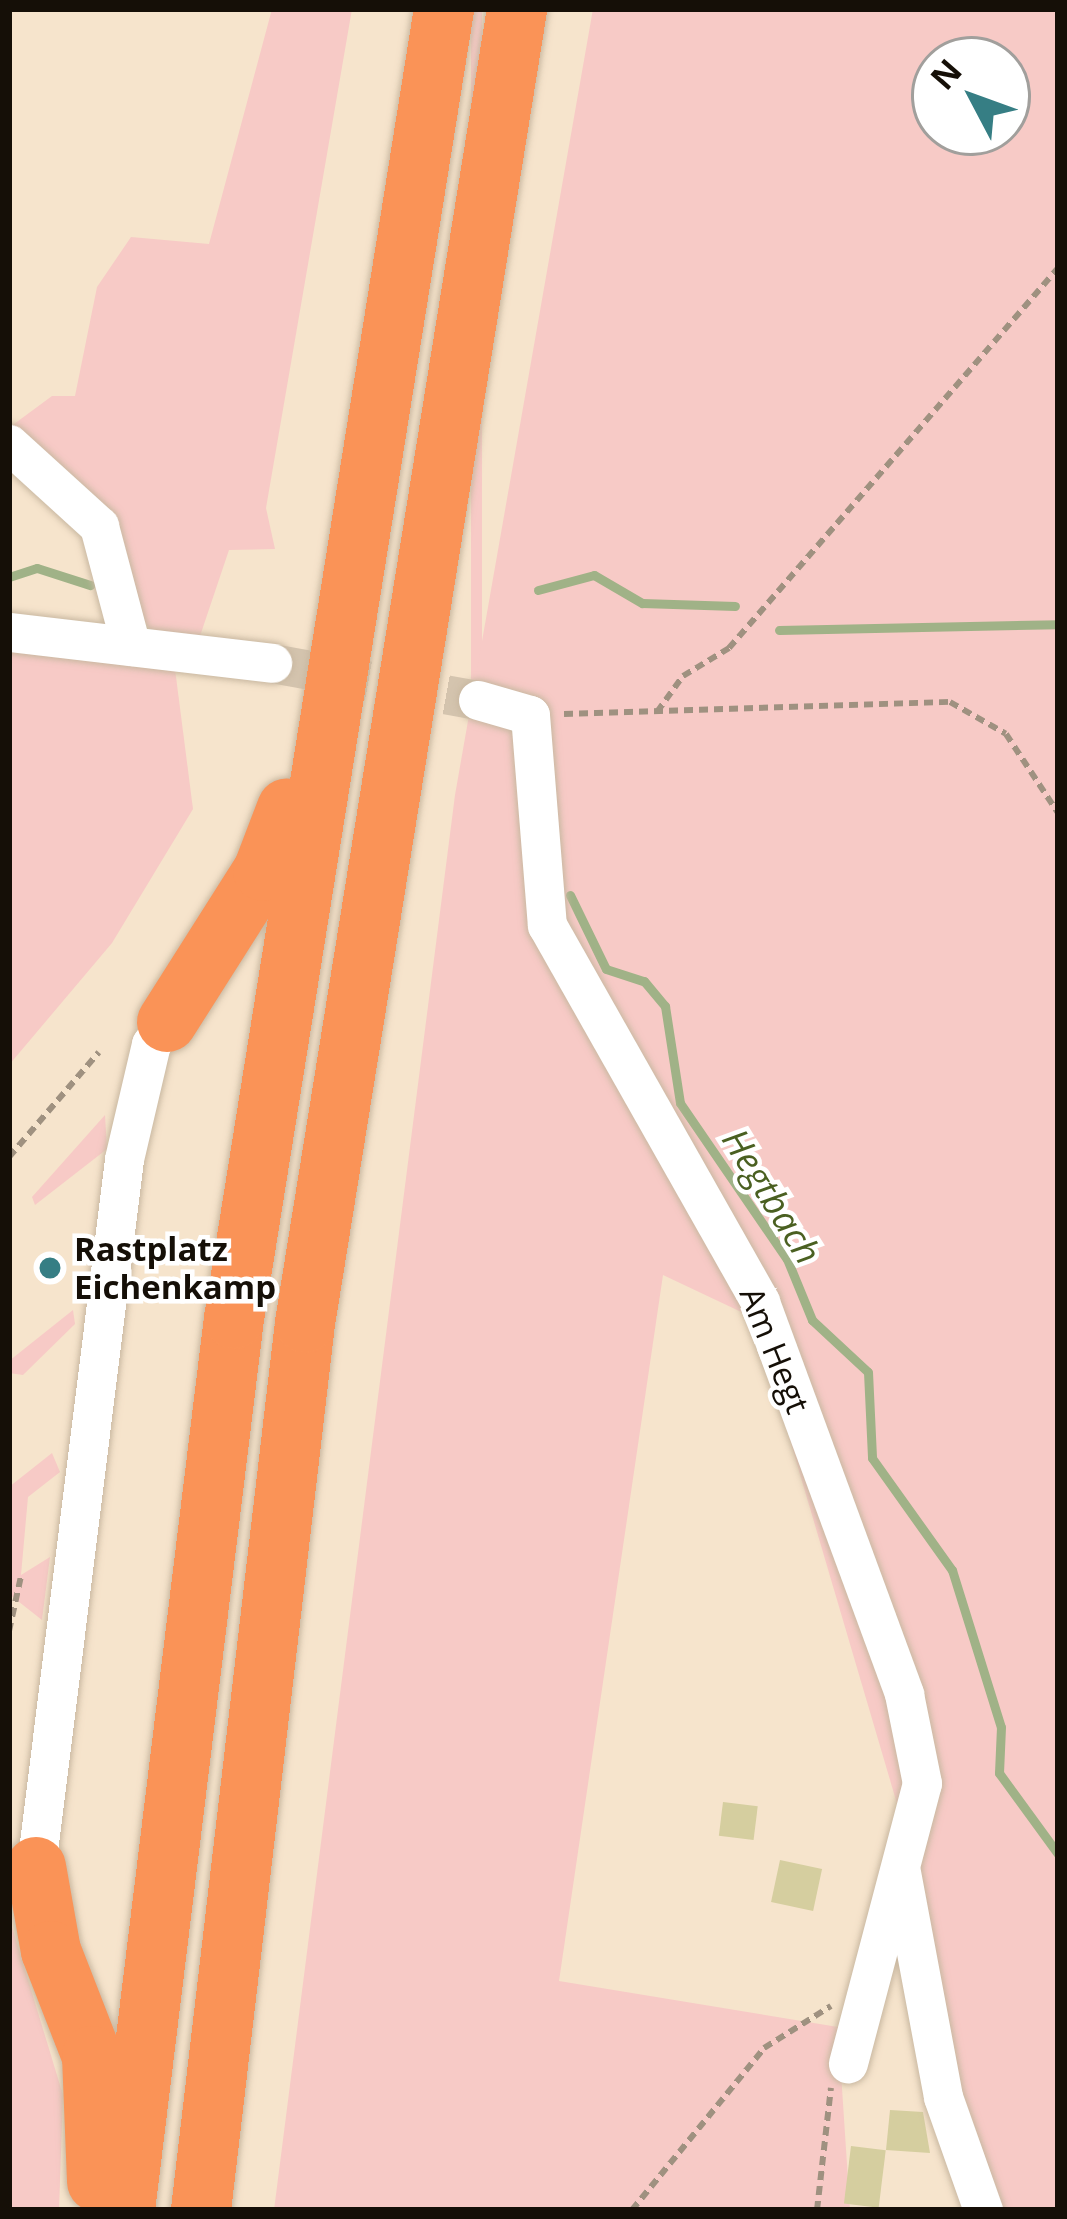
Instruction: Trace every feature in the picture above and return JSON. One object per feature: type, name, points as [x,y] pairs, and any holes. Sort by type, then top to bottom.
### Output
[{"type":"highway","points":[[125,2210],[234,1319],[327,701],[444,9]]},
{"type":"highway","points":[[200,2210],[305,1323],[517,9]]},
{"type":"highway","points":[[167,1022],[263,871],[327,701]]},
{"type":"highway","points":[[36,1867],[51,1951],[92,2056],[99,2210]]},
{"type":"street","points":[[9,444],[99,526],[131,646]]},
{"type":"street","points":[[9,632],[272,663]]},
{"type":"street","points":[[478,700],[530,715]]},
{"type":"street","name":"Am Hegt","points":[[530,715],[547,926],[760,1302],[904,1694],[922,1783],[860,2000],[848,2063]]},
{"type":"street","points":[[36,1867],[124,1160],[151,1044],[167,1022]]},
{"type":"street","points":[[900,1864],[943,2098],[983,2210]]},
{"type":"path","points":[[657,712],[683,676],[729,648],[1058,268]]},
{"type":"path","points":[[530,715],[950,702],[1006,734],[1058,813]]},
{"type":"path","points":[[9,1157],[99,1052]]},
{"type":"path","points":[[9,1631],[21,1576]]},
{"type":"path","points":[[632,2210],[764,2048],[811,2009],[860,2000]]},
{"type":"path","points":[[817,2210],[821,2117]]},
{"type":"shaded area","points":[[272,9],[352,9],[266,508],[275,549],[229,550],[199,639],[150,629],[10,427],[52,396],[75,396],[97,287],[131,237],[209,244]]},
{"type":"shaded area","points":[[471,9],[482,9],[482,681],[471,681]]},
{"type":"shaded area","points":[[593,9],[1058,9],[1058,2210],[971,2210],[947,2131],[928,1909],[754,1318],[663,1275],[559,1981],[838,2027],[850,2210],[274,2210],[455,795]]},
{"type":"shaded area","points":[[9,648],[175,669],[193,809],[112,943],[9,1065]]},
{"type":"shaded area","points":[[105,1115],[107,1149],[35,1205],[32,1197]]},
{"type":"shaded area","points":[[73,1310],[75,1324],[23,1375],[9,1373],[9,1361]]},
{"type":"shaded area","points":[[52,1453],[60,1472],[28,1497],[21,1575],[50,1557],[42,1620],[9,1594],[9,1487]]},
{"type":"shaded area","points":[[9,1917],[63,2095],[59,2210],[9,2210]]},
{"type":"building","points":[[723,1802],[758,1806],[754,1840],[719,1836]]},
{"type":"building","points":[[780,1860],[822,1869],[813,1911],[771,1902]]},
{"type":"building","points":[[890,2110],[923,2112],[930,2153],[886,2150]]},
{"type":"building","points":[[851,2146],[886,2150],[879,2208],[844,2204]]},
{"type":"waterway","name":"Hegtbach","points":[[9,577],[37,568],[90,585]]},
{"type":"waterway","points":[[538,590],[594,575],[642,603],[735,606]]},
{"type":"waterway","points":[[779,630],[1058,624]]},
{"type":"waterway","name":"Hegtbach","points":[[570,895],[606,969],[644,981],[665,1006],[680,1103],[787,1259],[812,1320],[868,1372],[872,1458],[952,1570],[1001,1727],[999,1773],[1058,1854]]},
{"type":"tunnel","points":[[272,663],[478,700]]},
{"type":"place","name":"Rastplatz Eichenkamp","points":[[50,1268]]}]
